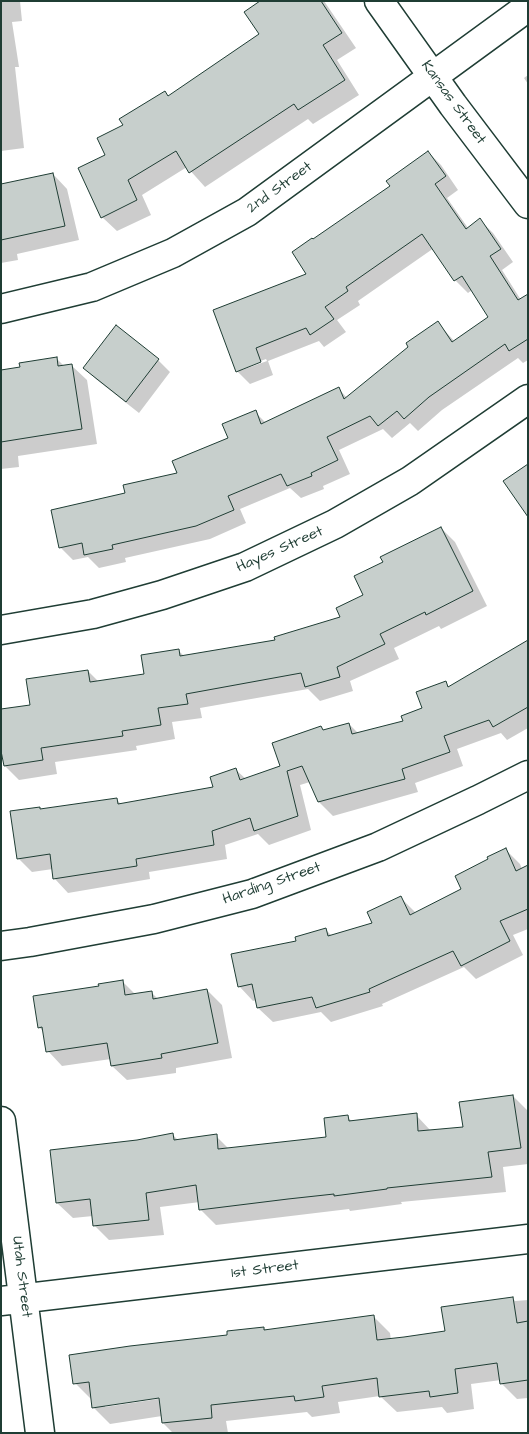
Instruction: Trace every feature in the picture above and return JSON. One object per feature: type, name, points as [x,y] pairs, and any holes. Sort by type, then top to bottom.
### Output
[{"type":"street","name":"Kansas Street","points":[[379,1],[432,76],[528,204]]},
{"type":"street","name":"2nd Street","points":[[1,309],[92,287],[173,253],[247,212],[528,7]]},
{"type":"street","name":"Hayes Street","points":[[1,630],[101,612],[162,595],[245,567],[335,524],[410,482],[528,399]]},
{"type":"street","name":"Harding Street","points":[[1,946],[154,919],[252,894],[378,847],[528,774]]},
{"type":"street","name":"Utah Street","points":[[1,1121],[12,1300],[40,1433]]},
{"type":"street","name":"1st Street","points":[[12,1300],[528,1239]]},
{"type":"building","points":[[260,1],[321,1],[342,33],[323,45],[345,80],[298,110],[294,104],[189,173],[176,151],[128,180],[137,200],[101,218],[78,168],[105,155],[97,138],[123,125],[119,119],[165,91],[168,96],[259,34],[244,12]]},
{"type":"building","points":[[428,151],[446,176],[435,184],[466,229],[480,218],[501,249],[490,256],[518,300],[528,294],[528,339],[509,351],[505,344],[429,397],[404,419],[397,411],[378,426],[370,416],[327,437],[338,460],[311,473],[312,476],[287,486],[281,474],[228,496],[234,510],[196,526],[112,545],[113,549],[84,555],[82,543],[59,548],[51,510],[125,493],[123,485],[177,473],[172,461],[228,438],[222,424],[256,410],[261,424],[339,387],[344,399],[408,347],[406,343],[438,321],[452,342],[488,317],[462,276],[454,281],[422,234],[346,287],[348,291],[325,307],[334,319],[310,335],[306,328],[256,348],[261,362],[236,372],[213,310],[306,274],[292,252],[390,186],[386,181]]},
{"type":"building","points":[[53,173],[65,226],[1,240],[1,184]]},
{"type":"building","points":[[116,325],[159,359],[126,402],[83,368]]},
{"type":"building","points":[[57,357],[58,366],[72,364],[82,429],[1,442],[1,370],[20,367],[19,363]]},
{"type":"building","points":[[528,464],[528,517],[503,481]]},
{"type":"building","points":[[441,527],[473,591],[426,615],[425,612],[380,634],[385,644],[337,667],[340,677],[305,687],[301,673],[186,694],[188,704],[158,708],[161,725],[122,731],[123,736],[41,748],[43,760],[4,766],[1,751],[1,709],[30,705],[26,679],[88,670],[90,682],[144,674],[141,655],[179,649],[180,656],[275,640],[274,637],[340,617],[336,608],[363,595],[354,576],[383,562],[380,557]]},
{"type":"building","points":[[528,640],[528,707],[493,727],[489,720],[444,736],[450,752],[402,769],[405,779],[318,802],[302,766],[287,771],[298,816],[254,831],[250,818],[212,831],[214,845],[136,859],[137,866],[53,879],[50,854],[17,859],[10,811],[40,807],[40,809],[117,798],[118,804],[213,787],[210,777],[236,768],[240,780],[280,766],[272,743],[321,726],[323,730],[349,723],[352,734],[403,721],[401,716],[422,708],[416,692],[446,681],[448,687]]},
{"type":"building","points":[[506,848],[516,871],[528,865],[528,909],[500,921],[510,941],[461,966],[453,951],[369,989],[370,992],[316,1008],[312,997],[257,1008],[252,984],[238,987],[231,954],[296,941],[295,937],[326,928],[328,936],[372,923],[367,912],[401,896],[410,915],[461,889],[455,876]]},
{"type":"building","points":[[123,980],[125,995],[152,991],[153,999],[207,989],[218,1043],[161,1054],[162,1058],[111,1066],[107,1043],[46,1052],[42,1027],[38,1028],[33,996],[99,986],[98,984]]},
{"type":"building","points":[[513,1095],[521,1148],[488,1152],[492,1177],[199,1210],[196,1185],[146,1193],[149,1220],[93,1226],[90,1199],[56,1203],[50,1150],[137,1140],[173,1133],[174,1140],[217,1134],[218,1149],[326,1137],[324,1118],[348,1115],[349,1121],[417,1113],[418,1131],[463,1127],[459,1102]]},
{"type":"building","points":[[513,1297],[517,1323],[528,1321],[528,1380],[500,1384],[497,1363],[455,1369],[458,1393],[430,1397],[429,1391],[379,1397],[377,1378],[322,1386],[324,1397],[295,1401],[294,1396],[211,1405],[212,1418],[162,1423],[159,1398],[92,1408],[89,1382],[73,1384],[69,1355],[227,1335],[227,1331],[264,1327],[264,1330],[374,1315],[377,1340],[404,1337],[445,1331],[441,1307]]}]
